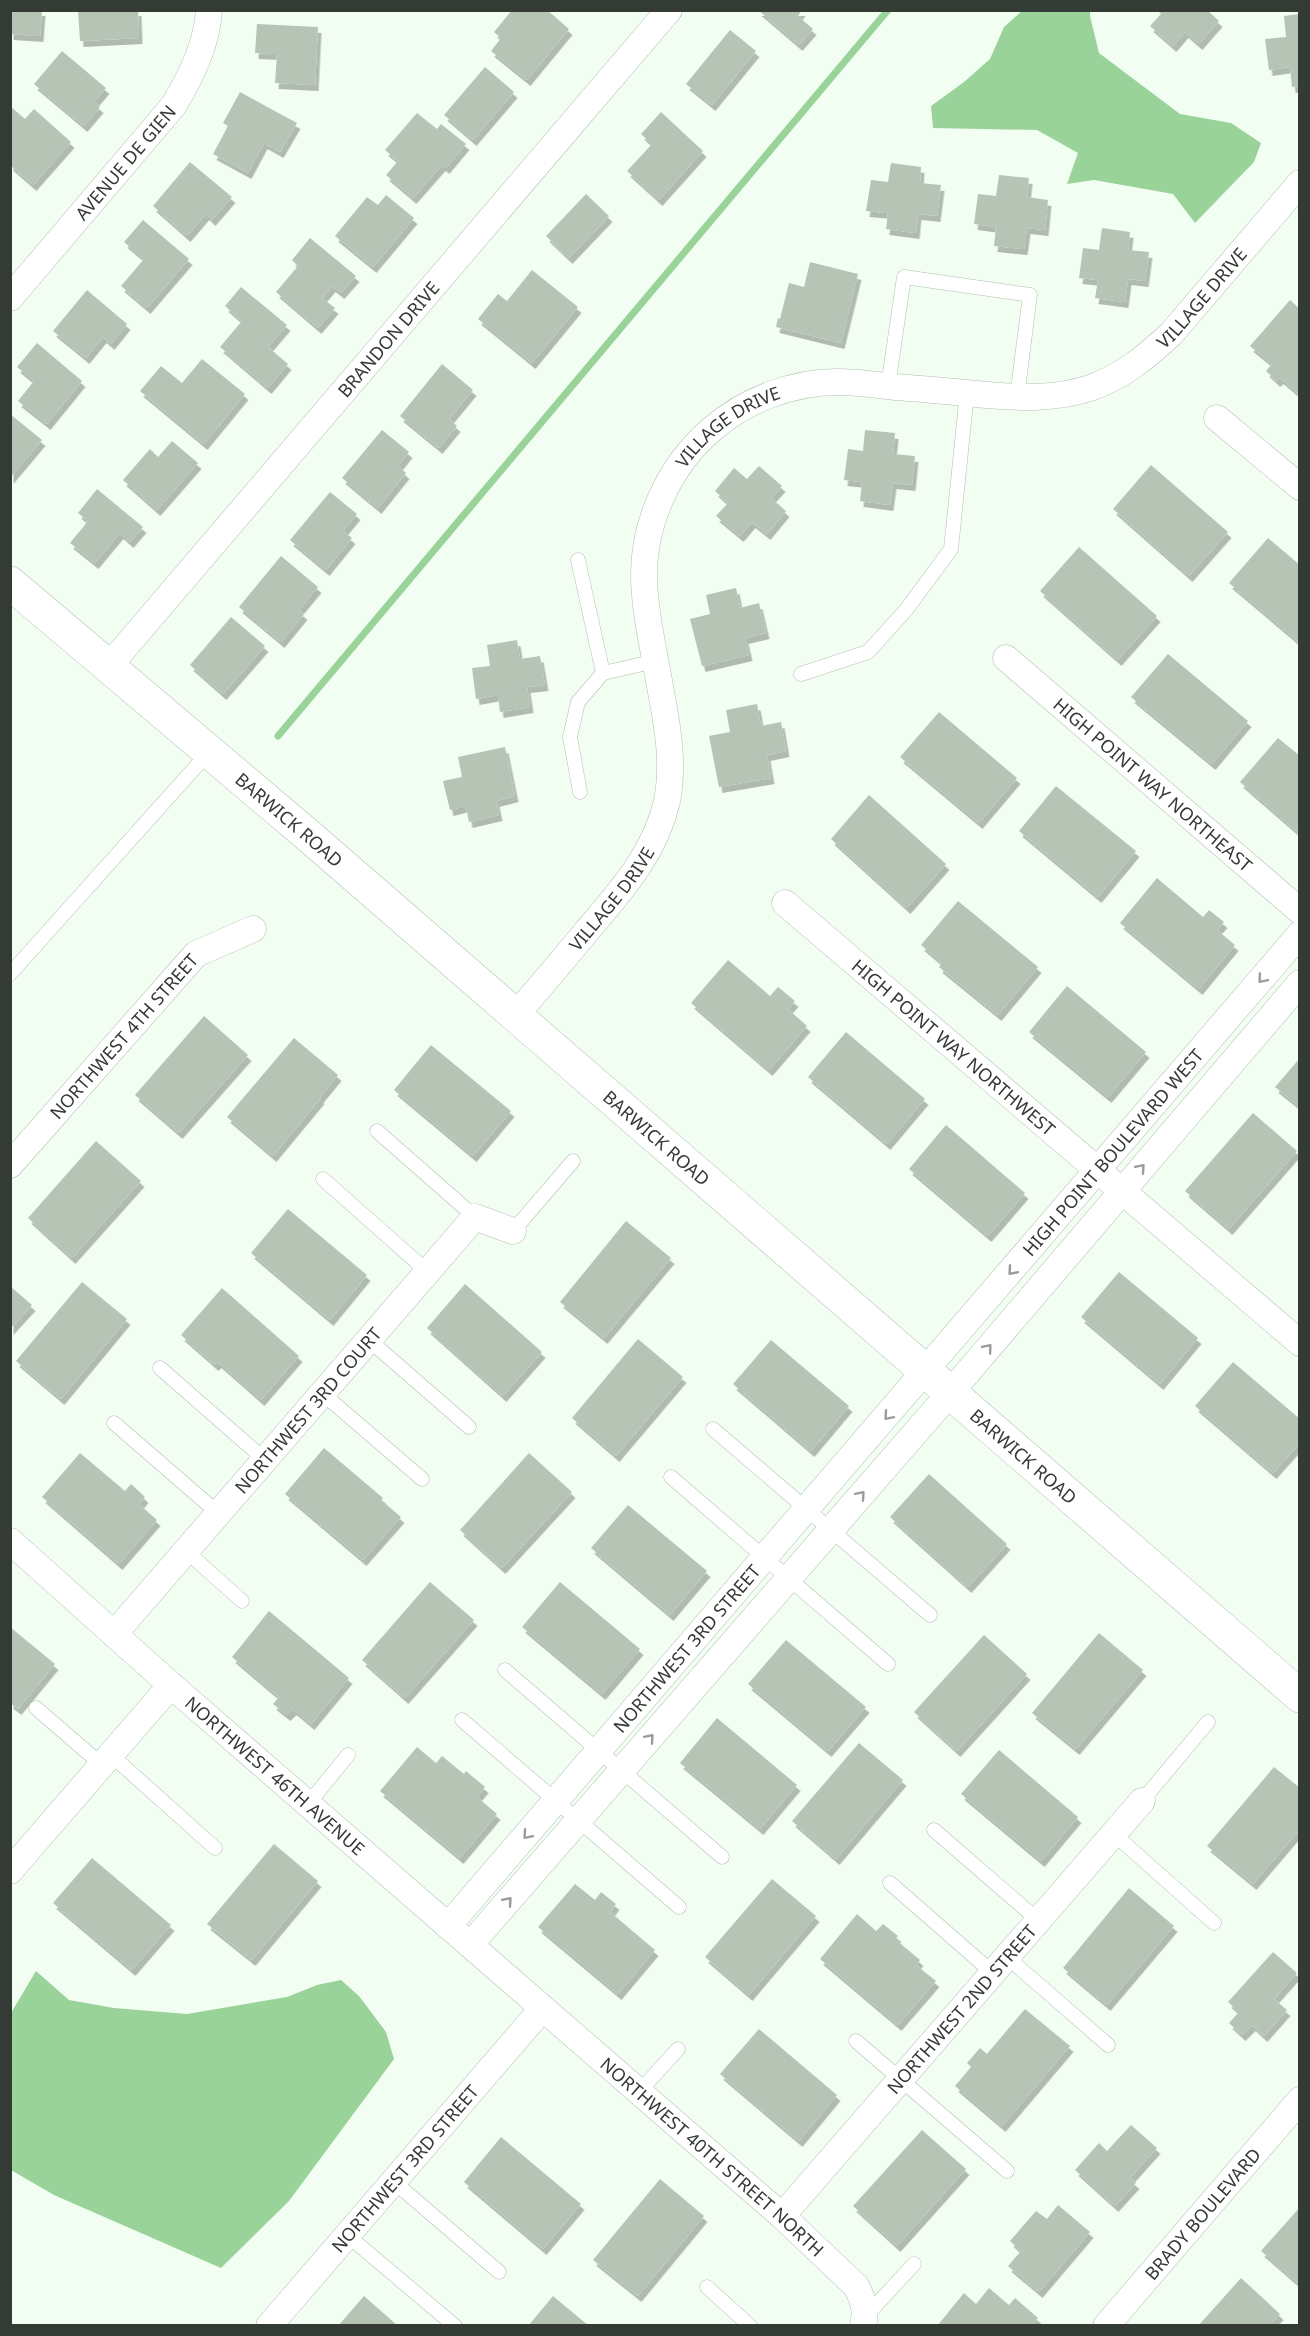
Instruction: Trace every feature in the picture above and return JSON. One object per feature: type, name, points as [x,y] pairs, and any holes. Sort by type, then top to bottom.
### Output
[{"type":"street","name":"AVENUE DE GIEN","points":[[10,298],[174,105],[191,77],[203,47],[209,10]]},
{"type":"street","name":"BRANDON DRIVE","points":[[109,666],[669,10]]},
{"type":"street","name":"VILLAGE DRIVE","points":[[515,1016],[624,888],[643,861],[658,831],[667,800],[670,768],[669,735],[647,611],[644,577],[647,544],[669,482],[687,455],[709,431],[729,416],[773,394],[804,385],[837,382],[1017,397],[1057,396],[1089,388],[1120,375],[1147,357],[1171,334],[1299,183]]},
{"type":"street","points":[[1218,418],[1299,487]]},
{"type":"street","name":"BARWICK ROAD","points":[[10,583],[515,1016],[1299,1696]]},
{"type":"street","name":"HIGH POINT WAY NORTHEAST","points":[[1006,658],[1299,910]]},
{"type":"street","name":"HIGH POINT WAY NORTHWEST","points":[[785,903],[1299,1343]]},
{"type":"street","name":"NORTHWEST 4TH STREET","points":[[10,1165],[196,954],[253,929]]},
{"type":"street","name":"HIGH POINT BOULEVARD WEST","points":[[938,1382],[1098,1171],[1299,934]]},
{"type":"street","name":"HIGH POINT BOULEVARD WEST","points":[[938,1382],[1122,1191],[1299,983]]},
{"type":"street","points":[[475,1217],[513,1232]]},
{"type":"street","name":"NORTHWEST 3RD COURT","points":[[114,1634],[475,1217]]},
{"type":"street","name":"NORTHWEST 3RD STREET","points":[[448,1926],[807,1510],[938,1382]]},
{"type":"street","name":"NORTHWEST 3RD STREET","points":[[470,1945],[830,1530],[938,1382]]},
{"type":"street","name":"NORTHWEST 46TH AVENUE","points":[[10,1541],[542,2009]]},
{"type":"street","points":[[10,1871],[171,1685]]},
{"type":"street","name":"NORTHWEST 2ND STREET","points":[[782,2216],[1142,1802]]},
{"type":"street","name":"NORTHWEST 3RD STREET","points":[[269,2325],[542,2009]]},
{"type":"street","name":"NORTHWEST 40TH STREET NORTH","points":[[542,2009],[782,2216],[856,2286],[863,2301],[864,2321]]},
{"type":"street","name":"BRADY BOULEVARD","points":[[1106,2325],[1299,2100]]},
{"type":"lane","points":[[888,386],[904,278],[1030,295],[1017,397]]},
{"type":"lane","points":[[801,674],[868,652],[906,610],[951,549],[967,393]]},
{"type":"lane","points":[[578,560],[603,673]]},
{"type":"lane","points":[[580,792],[570,737],[578,702],[603,673],[656,661]]},
{"type":"lane","points":[[12,970],[209,752]]},
{"type":"lane","points":[[377,1131],[475,1217]]},
{"type":"lane","points":[[513,1232],[573,1161]]},
{"type":"lane","points":[[323,1179],[428,1272]]},
{"type":"lane","points":[[369,1340],[469,1427]]},
{"type":"lane","points":[[160,1368],[264,1459]]},
{"type":"lane","points":[[322,1393],[422,1479]]},
{"type":"lane","points":[[114,1423],[218,1514]]},
{"type":"lane","points":[[713,1428],[930,1616]]},
{"type":"lane","points":[[671,1477],[888,1664]]},
{"type":"lane","points":[[186,1551],[242,1601]]},
{"type":"lane","points":[[505,1670],[722,1857]]},
{"type":"lane","points":[[36,1708],[106,1760],[215,1848]]},
{"type":"lane","points":[[462,1720],[679,1907]]},
{"type":"lane","points":[[1142,1802],[1208,1722]]},
{"type":"lane","points":[[308,1804],[348,1755]]},
{"type":"lane","points":[[934,1830],[1039,1920]]},
{"type":"lane","points":[[1114,1834],[1214,1923]]},
{"type":"lane","points":[[890,1883],[1108,2046]]},
{"type":"lane","points":[[856,2041],[1007,2170]]},
{"type":"lane","points":[[638,2093],[678,2049]]},
{"type":"lane","points":[[393,2181],[499,2272]]},
{"type":"lane","points":[[347,2235],[454,2325]]},
{"type":"lane","points":[[864,2321],[914,2264]]},
{"type":"lane","points":[[707,2287],[750,2325]]},
{"type":"shaded area","points":[[1022,11],[1090,11],[1099,53],[1180,114],[1231,123],[1261,143],[1254,162],[1195,223],[1173,194],[1094,180],[1067,184],[1078,153],[1037,130],[933,128],[931,106],[990,59],[1004,27]]},
{"type":"shaded area","points":[[36,1971],[69,2000],[114,2008],[187,2014],[287,1997],[317,1985],[341,1980],[359,1996],[386,2032],[394,2059],[289,2201],[221,2268],[54,2195],[11,2170],[11,2013]]},
{"type":"building","points":[[10,10],[42,10],[40,36],[10,34]]},
{"type":"building","points":[[78,10],[138,10],[139,38],[80,41]]},
{"type":"building","points":[[512,10],[547,10],[569,29],[527,80],[491,51],[501,38],[494,32]]},
{"type":"building","points":[[758,10],[802,10],[798,16],[813,29],[799,45]]},
{"type":"building","points":[[1157,10],[1207,10],[1219,21],[1199,44],[1185,32],[1173,46],[1150,26],[1161,14]]},
{"type":"building","points":[[1300,14],[1300,86],[1292,87],[1290,67],[1269,70],[1265,39],[1286,37],[1284,16]]},
{"type":"building","points":[[257,24],[318,27],[315,85],[275,83],[277,54],[255,53]]},
{"type":"building","points":[[730,30],[756,51],[712,105],[686,84]]},
{"type":"building","points":[[62,51],[106,88],[94,102],[100,107],[84,126],[34,84]]},
{"type":"building","points":[[485,67],[514,92],[473,140],[444,115]]},
{"type":"building","points":[[240,92],[297,123],[280,152],[264,143],[248,173],[213,154],[228,126],[223,123]]},
{"type":"building","points":[[10,106],[25,119],[34,109],[71,142],[33,185],[10,165]]},
{"type":"building","points":[[661,112],[703,151],[659,200],[627,171],[652,144],[641,134]]},
{"type":"building","points":[[417,113],[437,129],[441,124],[466,144],[446,168],[442,165],[413,198],[386,175],[398,161],[385,150]]},
{"type":"building","points":[[190,162],[232,197],[212,220],[206,214],[187,236],[153,206]]},
{"type":"building","points":[[891,163],[921,167],[920,183],[941,185],[937,216],[918,214],[916,233],[886,229],[888,213],[866,211],[871,180],[888,182]]},
{"type":"building","points":[[999,175],[1029,178],[1027,197],[1048,200],[1045,230],[1027,228],[1024,249],[994,246],[996,227],[974,224],[978,194],[996,196]]},
{"type":"building","points":[[586,194],[609,216],[569,258],[546,236]]},
{"type":"building","points":[[386,195],[414,218],[373,267],[335,236],[367,197],[378,205]]},
{"type":"building","points":[[143,220],[189,259],[147,308],[121,286],[144,259],[124,242]]},
{"type":"building","points":[[1102,228],[1130,232],[1128,250],[1149,252],[1145,281],[1128,279],[1125,302],[1095,298],[1098,280],[1079,278],[1083,248],[1099,250]]},
{"type":"building","points":[[310,238],[356,276],[341,293],[332,286],[322,298],[335,308],[318,328],[276,292],[298,266],[292,260]]},
{"type":"building","points":[[810,262],[858,274],[841,343],[776,327],[789,283],[804,287]]},
{"type":"building","points":[[532,270],[578,307],[532,363],[478,319],[498,294],[507,301]]},
{"type":"building","points":[[241,287],[287,325],[268,347],[288,364],[268,388],[220,347],[242,321],[225,306]]},
{"type":"building","points":[[87,290],[127,324],[111,344],[103,337],[86,358],[53,331]]},
{"type":"building","points":[[1290,300],[1300,309],[1300,395],[1280,378],[1277,381],[1266,371],[1272,364],[1250,346]]},
{"type":"building","points":[[37,343],[82,381],[47,424],[18,401],[34,381],[17,367]]},
{"type":"building","points":[[202,359],[245,394],[204,444],[140,391],[161,366],[182,383]]},
{"type":"building","points":[[442,364],[473,390],[449,419],[457,426],[439,448],[400,416]]},
{"type":"building","points":[[10,414],[42,440],[10,478]]},
{"type":"building","points":[[382,430],[409,452],[398,466],[406,473],[378,508],[342,478]]},
{"type":"building","points":[[865,430],[895,433],[893,454],[915,456],[912,485],[893,483],[890,505],[860,501],[862,482],[844,480],[848,449],[863,451]]},
{"type":"building","points":[[172,441],[198,463],[157,510],[123,480],[150,449],[158,457]]},
{"type":"building","points":[[1151,465],[1228,532],[1189,576],[1113,509]]},
{"type":"building","points":[[759,466],[782,486],[771,498],[786,511],[767,534],[752,522],[740,536],[716,516],[728,503],[715,491],[734,468],[747,479]]},
{"type":"building","points":[[97,489],[143,527],[130,542],[120,533],[95,563],[70,543],[88,521],[78,513]]},
{"type":"building","points":[[330,492],[357,514],[343,531],[352,538],[326,570],[290,540]]},
{"type":"building","points":[[1268,538],[1300,565],[1300,643],[1229,583]]},
{"type":"building","points":[[1079,547],[1157,616],[1118,660],[1040,591]]},
{"type":"building","points":[[281,556],[318,587],[299,610],[304,614],[281,642],[239,607]]},
{"type":"building","points":[[736,588],[740,608],[759,603],[766,633],[745,638],[749,655],[702,666],[690,619],[710,614],[706,595]]},
{"type":"building","points":[[231,617],[265,646],[223,694],[190,665]]},
{"type":"building","points":[[517,640],[520,659],[540,656],[545,685],[527,687],[530,707],[500,712],[498,695],[476,699],[472,668],[490,666],[487,645]]},
{"type":"building","points":[[1168,654],[1248,721],[1212,764],[1131,697]]},
{"type":"building","points":[[757,704],[761,726],[781,722],[786,751],[767,755],[771,778],[719,787],[709,736],[730,732],[726,710]]},
{"type":"building","points":[[939,712],[1017,778],[979,823],[900,757]]},
{"type":"building","points":[[1278,738],[1300,756],[1300,834],[1240,782]]},
{"type":"building","points":[[505,747],[515,796],[496,801],[499,815],[469,822],[466,806],[450,810],[443,781],[462,777],[458,757]]},
{"type":"building","points":[[1056,786],[1136,851],[1098,897],[1019,831]]},
{"type":"building","points":[[869,795],[946,864],[907,908],[831,839]]},
{"type":"building","points":[[1157,878],[1203,917],[1209,910],[1224,922],[1217,930],[1235,945],[1199,989],[1120,923]]},
{"type":"building","points":[[958,901],[1038,967],[998,1015],[939,967],[942,963],[921,945]]},
{"type":"building","points":[[728,960],[770,996],[778,987],[795,1001],[788,1009],[807,1026],[769,1070],[691,1003]]},
{"type":"building","points":[[1067,986],[1146,1052],[1108,1097],[1029,1032]]},
{"type":"building","points":[[204,1016],[248,1055],[179,1133],[135,1095]]},
{"type":"building","points":[[846,1032],[925,1099],[887,1144],[808,1077]]},
{"type":"building","points":[[294,1038],[338,1075],[273,1156],[227,1117]]},
{"type":"building","points":[[431,1045],[511,1111],[473,1156],[394,1090]]},
{"type":"building","points":[[1300,1058],[1300,1107],[1275,1087]]},
{"type":"building","points":[[1253,1113],[1297,1151],[1229,1229],[1185,1191]]},
{"type":"building","points":[[946,1125],[1025,1193],[988,1236],[909,1169]]},
{"type":"building","points":[[96,1141],[141,1181],[72,1258],[28,1218]]},
{"type":"building","points":[[288,1209],[367,1275],[330,1320],[251,1253]]},
{"type":"building","points":[[626,1221],[671,1258],[604,1338],[560,1302]]},
{"type":"building","points":[[1119,1272],[1198,1338],[1160,1384],[1081,1317]]},
{"type":"building","points":[[82,1282],[127,1319],[61,1399],[16,1361]]},
{"type":"building","points":[[465,1284],[542,1352],[503,1396],[427,1328]]},
{"type":"building","points":[[10,1286],[32,1305],[10,1329]]},
{"type":"building","points":[[222,1288],[299,1356],[261,1400],[218,1362],[215,1365],[181,1335]]},
{"type":"building","points":[[638,1339],[683,1377],[616,1456],[572,1418]]},
{"type":"building","points":[[771,1340],[849,1406],[811,1451],[733,1384]]},
{"type":"building","points":[[1233,1362],[1300,1419],[1300,1443],[1273,1473],[1195,1406]]},
{"type":"building","points":[[324,1448],[383,1498],[381,1500],[401,1517],[363,1560],[285,1494]]},
{"type":"building","points":[[80,1453],[125,1491],[131,1484],[145,1497],[139,1504],[157,1520],[119,1564],[42,1497]]},
{"type":"building","points":[[529,1453],[572,1492],[502,1568],[460,1530]]},
{"type":"building","points":[[929,1474],[1007,1544],[968,1587],[890,1517]]},
{"type":"building","points":[[628,1505],[707,1571],[670,1615],[591,1548]]},
{"type":"building","points":[[430,1582],[474,1620],[405,1698],[362,1660]]},
{"type":"building","points":[[560,1582],[640,1649],[602,1694],[522,1627]]},
{"type":"building","points":[[269,1611],[349,1678],[311,1724],[293,1709],[287,1715],[273,1704],[279,1697],[232,1657]]},
{"type":"building","points":[[10,1627],[55,1664],[18,1709],[10,1703]]},
{"type":"building","points":[[1099,1633],[1143,1670],[1076,1749],[1032,1713]]},
{"type":"building","points":[[984,1635],[1027,1674],[957,1751],[914,1712]]},
{"type":"building","points":[[786,1640],[866,1707],[828,1751],[748,1684]]},
{"type":"building","points":[[717,1718],[797,1785],[760,1829],[680,1763]]},
{"type":"building","points":[[859,1743],[903,1780],[836,1859],[792,1821]]},
{"type":"building","points":[[417,1747],[436,1763],[442,1756],[464,1774],[466,1771],[485,1787],[477,1797],[497,1814],[460,1858],[380,1791]]},
{"type":"building","points":[[999,1750],[1078,1817],[1041,1861],[961,1794]]},
{"type":"building","points":[[1274,1767],[1300,1788],[1300,1829],[1253,1884],[1207,1846]]},
{"type":"building","points":[[274,1844],[318,1881],[252,1960],[207,1924]]},
{"type":"building","points":[[92,1858],[171,1925],[132,1970],[53,1903]]},
{"type":"building","points":[[772,1879],[816,1916],[749,1995],[705,1957]]},
{"type":"building","points":[[575,1884],[595,1900],[601,1892],[616,1904],[610,1912],[655,1950],[618,1994],[538,1927]]},
{"type":"building","points":[[1129,1888],[1174,1926],[1107,2005],[1063,1968]]},
{"type":"building","points":[[857,1914],[876,1931],[883,1924],[898,1936],[895,1939],[920,1960],[916,1965],[936,1981],[898,2025],[820,1959]]},
{"type":"building","points":[[1273,1952],[1297,1973],[1274,1999],[1287,2010],[1264,2036],[1252,2025],[1242,2035],[1229,2023],[1239,2012],[1228,2002]]},
{"type":"building","points":[[1025,2009],[1070,2046],[1002,2126],[955,2086],[971,2067],[967,2063],[980,2048],[987,2054]]},
{"type":"building","points":[[759,2029],[837,2095],[799,2141],[720,2074]]},
{"type":"building","points":[[1131,2125],[1157,2148],[1130,2178],[1136,2183],[1115,2206],[1075,2170],[1099,2143],[1107,2151]]},
{"type":"building","points":[[922,2130],[966,2169],[897,2246],[853,2206]]},
{"type":"building","points":[[501,2137],[581,2204],[543,2249],[464,2182]]},
{"type":"building","points":[[660,2179],[704,2216],[638,2296],[593,2260]]},
{"type":"building","points":[[1058,2205],[1090,2232],[1039,2292],[1008,2266],[1021,2251],[1010,2241],[1036,2211],[1047,2219]]},
{"type":"building","points":[[1300,2207],[1300,2285],[1261,2251]]},
{"type":"building","points":[[1241,2278],[1280,2314],[1269,2326],[1198,2326]]},
{"type":"building","points":[[989,2288],[1009,2305],[1015,2298],[1038,2318],[1032,2326],[937,2326],[964,2293],[976,2304]]},
{"type":"building","points":[[364,2296],[398,2326],[338,2326]]},
{"type":"building","points":[[553,2296],[589,2326],[528,2326]]},
{"type":"waterway","points":[[278,736],[888,10]]}]
